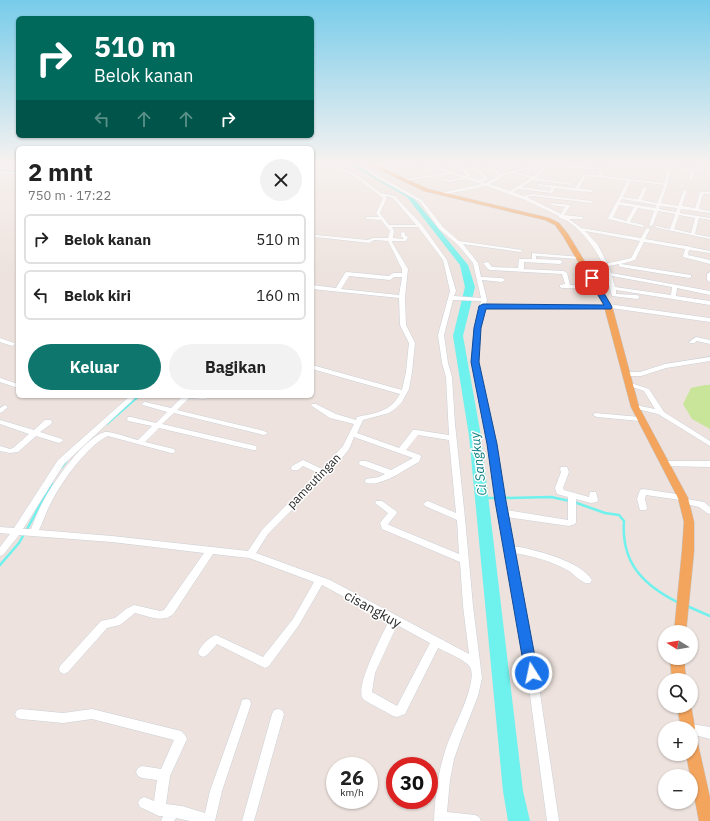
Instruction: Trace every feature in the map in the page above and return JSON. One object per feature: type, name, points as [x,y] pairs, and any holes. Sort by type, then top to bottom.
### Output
[{"type":"main road","points":[[471,201],[543,218],[557,224],[566,235],[608,306],[635,408],[684,500],[689,522],[681,625]]},
{"type":"main road","points":[[696,761],[706,793],[707,821]]},
{"type":"street","points":[[314,405],[333,416],[357,423],[360,419],[387,412],[393,408],[404,392],[409,372],[412,348],[411,338],[403,325],[402,297],[405,269],[390,240],[392,234],[378,213],[383,201]]},
{"type":"street","points":[[398,201],[420,226],[445,260],[453,291],[453,298],[441,335],[448,377],[452,438],[476,680],[474,690],[454,740],[443,784],[440,819],[475,821]]},
{"type":"street","points":[[421,201],[442,228],[458,242],[475,263],[479,278],[483,302],[477,328],[474,355],[492,444],[532,673],[553,821]]},
{"type":"street","points":[[527,201],[572,223],[592,241],[606,264],[617,307]]},
{"type":"street","points":[[586,201],[592,202]]},
{"type":"street","points":[[641,201],[710,212]]},
{"type":"street","points":[[672,230],[682,201]]},
{"type":"street","points":[[697,210],[699,201]]},
{"type":"street","points":[[710,219],[617,203],[611,219],[710,238]]},
{"type":"street","points":[[552,204],[568,206],[562,217]]},
{"type":"street","points":[[614,264],[633,259],[642,239],[652,227],[656,210],[660,204]]},
{"type":"street","points":[[627,223],[636,207]]},
{"type":"street","points":[[562,217],[581,218]]},
{"type":"street","points":[[693,234],[697,217]]},
{"type":"street","points":[[367,218],[382,219]]},
{"type":"street","points":[[557,224],[572,223]]},
{"type":"street","points":[[388,226],[420,226]]},
{"type":"street","points":[[579,228],[710,252]]},
{"type":"street","points":[[316,236],[367,242],[373,239],[404,240],[406,237],[403,236],[404,233]]},
{"type":"street","points":[[341,240],[341,243],[367,245]]},
{"type":"street","points":[[458,242],[520,251]]},
{"type":"street","points":[[688,247],[685,256],[710,262]]},
{"type":"street","points":[[534,261],[534,254],[579,258]]},
{"type":"street","points":[[521,270],[521,260],[560,262]]},
{"type":"street","points":[[486,263],[488,268],[564,273],[565,286],[597,287]]},
{"type":"street","points":[[584,265],[614,264],[689,276]]},
{"type":"street","points":[[338,290],[347,274],[390,278],[394,274],[404,275]]},
{"type":"street","points":[[609,274],[710,293]]},
{"type":"street","points":[[710,274],[710,280]]},
{"type":"street","points":[[479,278],[502,280]]},
{"type":"street","points":[[673,297],[675,286]]},
{"type":"street","points":[[314,287],[402,297]]},
{"type":"street","points":[[612,288],[710,303]]},
{"type":"street","points":[[614,295],[637,297]]},
{"type":"street","points":[[453,298],[483,302],[608,306],[710,320]]},
{"type":"street","points":[[692,342],[696,339],[710,342]]},
{"type":"street","points":[[0,340],[12,344]]},
{"type":"street","points":[[626,374],[641,374],[669,365],[709,360]]},
{"type":"street","points":[[314,368],[404,392]]},
{"type":"street","points":[[0,380],[16,385]]},
{"type":"street","points":[[628,384],[647,390],[660,412]]},
{"type":"street","points":[[25,532],[62,462],[132,398]]},
{"type":"street","points":[[139,443],[185,398]]},
{"type":"street","points":[[145,404],[264,433]]},
{"type":"street","points":[[635,408],[660,412],[710,444]]},
{"type":"street","points":[[597,415],[640,419]]},
{"type":"street","points":[[131,419],[253,448]]},
{"type":"street","points":[[0,422],[59,440]]},
{"type":"street","points":[[0,448],[13,451],[48,422]]},
{"type":"street","name":"pameutingan","points":[[250,555],[264,532],[324,473],[346,447],[357,423]]},
{"type":"street","points":[[402,451],[416,432],[452,438]]},
{"type":"street","points":[[0,553],[25,532],[77,460],[96,441],[107,434],[171,451]]},
{"type":"street","points":[[352,434],[417,456],[417,458],[376,481],[369,481]]},
{"type":"street","points":[[295,468],[303,463],[324,473]]},
{"type":"street","points":[[363,463],[391,473]]},
{"type":"street","points":[[665,464],[709,465]]},
{"type":"street","points":[[564,469],[566,472],[558,488],[560,492],[572,499],[593,500],[593,494]]},
{"type":"street","points":[[643,508],[641,499],[643,492],[701,504],[710,511]]},
{"type":"street","points":[[503,513],[569,523],[572,522],[572,499]]},
{"type":"street","points":[[379,503],[393,513],[384,523],[385,527],[464,560]]},
{"type":"street","points":[[428,504],[461,518]]},
{"type":"street","name":"cisangkuy","points":[[0,530],[112,539],[250,555],[320,580],[469,659],[475,666]]},
{"type":"street","points":[[510,549],[550,558],[571,568],[587,580]]},
{"type":"street","points":[[64,669],[104,624],[117,622],[134,609],[160,615],[167,614],[211,550]]},
{"type":"street","points":[[203,652],[216,639],[265,663],[296,622],[320,580]]},
{"type":"street","points":[[394,620],[370,672],[366,693],[397,712],[401,710],[436,642]]},
{"type":"street","points":[[144,803],[169,816],[182,812],[209,821],[216,791],[246,704]]},
{"type":"street","points":[[21,714],[63,718],[92,714],[177,735],[181,739],[164,775],[159,810]]},
{"type":"street","points":[[248,821],[278,714]]},
{"type":"street","points":[[698,730],[710,733]]},
{"type":"street","points":[[142,772],[164,775]]},
{"type":"green space","points":[[710,385],[710,429],[692,419],[683,404],[691,388]]},
{"type":"waterway","name":"Ci Sangkuy","points":[[413,201],[464,265],[470,287],[458,336],[475,436],[513,791],[519,821]]},
{"type":"waterway","points":[[107,424],[137,398]]},
{"type":"waterway","points":[[61,468],[67,460]]},
{"type":"waterway","points":[[26,531],[52,483]]},
{"type":"waterway","points":[[503,498],[551,497],[570,501]]},
{"type":"waterway","points":[[481,498],[498,498]]},
{"type":"waterway","points":[[574,502],[605,513],[619,515],[624,521],[626,549],[637,571],[655,588],[679,603]]},
{"type":"waterway","points":[[0,565],[19,543],[24,534]]},
{"type":"waterway","points":[[687,606],[710,616]]},
{"type":"route","points":[[532,673],[500,501],[492,444],[475,362],[474,355],[477,328],[483,306],[609,307],[604,296],[592,278]]}]
